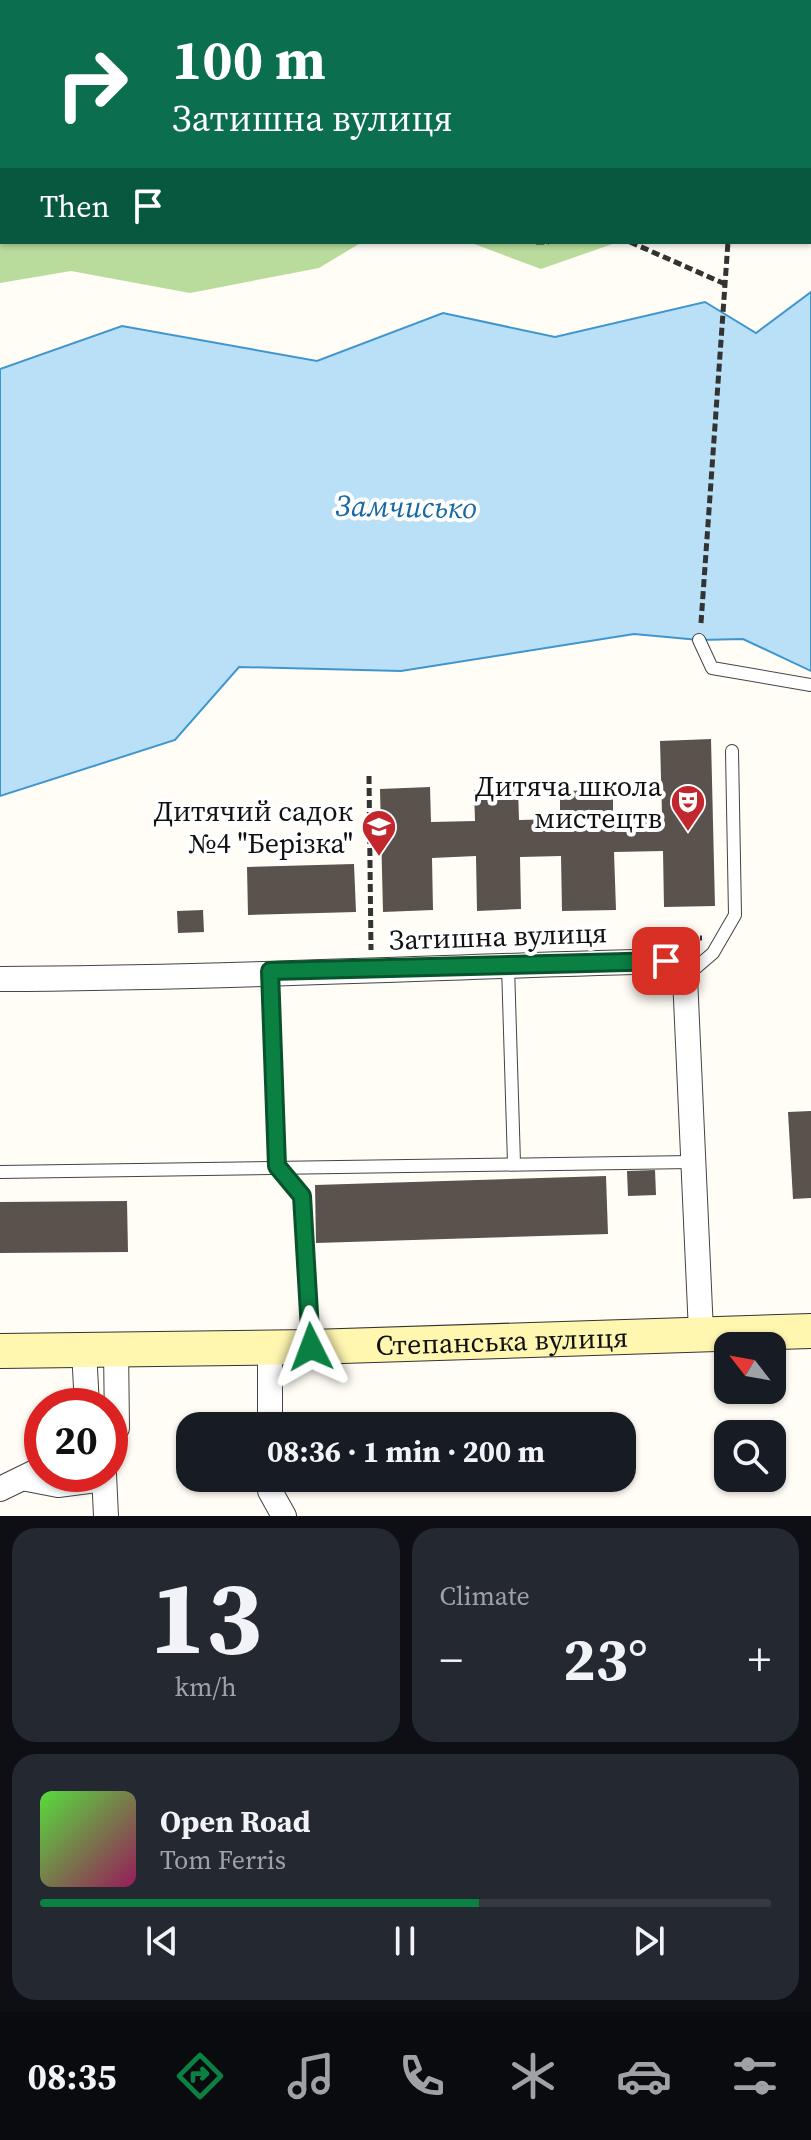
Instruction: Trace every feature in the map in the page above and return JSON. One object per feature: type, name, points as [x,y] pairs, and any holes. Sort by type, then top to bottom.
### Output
[{"type":"main road","name":"Степанська вулиця","points":[[0,1351],[311,1347],[701,1332],[811,1331]]},
{"type":"street","name":"Затишна вулиця","points":[[0,979],[159,978],[270,971],[666,961],[685,977]]},
{"type":"street","points":[[685,977],[701,1332]]},
{"type":"street","points":[[270,1348],[270,1412]]},
{"type":"street","points":[[91,1388],[100,1350]]},
{"type":"street","points":[[100,1350],[108,1388]]},
{"type":"street","points":[[0,1489],[24,1478]]},
{"type":"street","points":[[105,1492],[106,1516]]},
{"type":"street","points":[[271,1492],[284,1516]]},
{"type":"lane","points":[[699,640],[712,668],[811,685]]},
{"type":"lane","points":[[685,977],[709,956],[735,915],[732,751]]},
{"type":"lane","points":[[508,966],[514,1163]]},
{"type":"lane","points":[[270,971],[277,1166],[302,1196],[311,1347]]},
{"type":"lane","points":[[0,1172],[691,1162]]},
{"type":"path","points":[[635,244],[725,284]]},
{"type":"path","points":[[699,640],[728,244]]},
{"type":"path","points":[[369,776],[371,950],[386,949]]},
{"type":"path","points":[[665,939],[711,937],[709,956]]},
{"type":"green space","points":[[0,244],[359,244],[319,268],[190,293],[71,271],[0,283]]},
{"type":"green space","points":[[474,244],[612,244],[541,269]]},
{"type":"water","name":"Замчисько","points":[[811,292],[811,671],[743,639],[699,640],[634,634],[401,671],[239,667],[175,740],[0,796],[0,369],[122,326],[317,361],[443,313],[555,337],[705,302],[756,333]]},
{"type":"building","points":[[711,739],[715,906],[664,907],[663,851],[614,852],[616,910],[562,911],[561,856],[520,857],[521,909],[477,911],[476,856],[432,858],[433,910],[383,912],[380,789],[430,787],[431,822],[475,821],[474,790],[518,788],[519,820],[560,819],[560,791],[613,790],[613,815],[662,814],[660,741]]},
{"type":"building","points":[[354,864],[356,912],[248,915],[247,867]]},
{"type":"building","points":[[203,910],[204,932],[178,933],[177,911]]},
{"type":"building","points":[[811,1111],[811,1198],[793,1199],[788,1112]]},
{"type":"building","points":[[655,1170],[656,1195],[628,1196],[627,1171]]},
{"type":"building","points":[[606,1176],[608,1234],[316,1243],[315,1185]]},
{"type":"building","points":[[127,1201],[128,1252],[0,1253],[0,1202]]},
{"type":"place","name":"Дитяча школа мистецтв","points":[[688,833]]},
{"type":"place","name":"Дитячий садок №4 \"Берізка\"","points":[[379,858]]},
{"type":"route","points":[[311,1347],[302,1196],[277,1166],[270,971],[666,961]]}]
